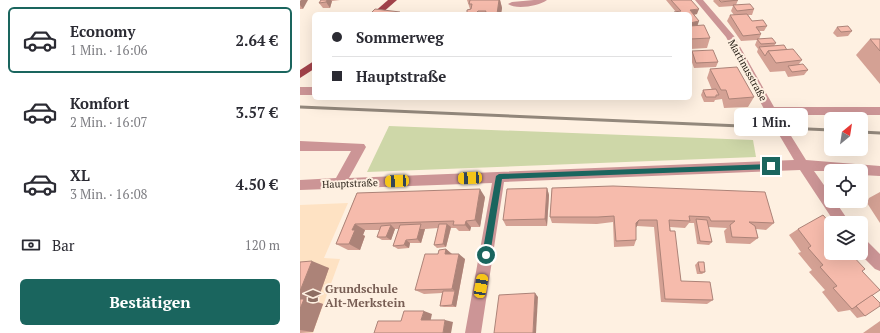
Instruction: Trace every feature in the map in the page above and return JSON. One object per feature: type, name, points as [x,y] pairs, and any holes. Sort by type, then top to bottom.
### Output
[{"type":"main road","points":[[378,12],[393,0]]},
{"type":"main road","points":[[300,76],[312,66]]},
{"type":"street","points":[[512,4],[528,4],[543,0]]},
{"type":"street","name":"Martinusstraße","points":[[699,0],[730,36],[770,111],[803,165],[838,216]]},
{"type":"street","points":[[300,91],[312,91]]},
{"type":"street","points":[[770,111],[880,111]]},
{"type":"street","points":[[300,146],[360,147],[339,184]]},
{"type":"street","name":"Hauptstraße","points":[[300,185],[803,165],[880,171]]},
{"type":"street","points":[[472,333],[499,176]]},
{"type":"street","points":[[868,252],[880,264]]},
{"type":"shaded area","name":"Grundschule Alt-Merkstein","points":[[348,203],[324,258],[340,259],[313,333],[300,333],[300,205]]},
{"type":"green space","points":[[389,126],[753,140],[756,157],[367,172]]},
{"type":"building","points":[[321,0],[327,0],[326,2],[319,3]]},
{"type":"building","points":[[470,0],[499,0],[497,12],[467,12],[467,10],[471,9],[472,4],[469,4]]},
{"type":"building","points":[[671,0],[691,0],[699,9],[690,10],[692,12],[674,12],[681,11]]},
{"type":"building","points":[[719,0],[738,0],[721,2]]},
{"type":"building","points":[[750,4],[754,9],[737,11],[733,5]]},
{"type":"building","points":[[375,9],[400,12],[372,12]]},
{"type":"building","points":[[692,12],[699,21],[692,23]]},
{"type":"building","points":[[747,14],[752,21],[763,20],[767,26],[756,27],[761,34],[743,36],[730,15]]},
{"type":"building","points":[[704,25],[710,38],[692,39],[692,26]]},
{"type":"building","points":[[848,26],[852,31],[841,32],[837,27]]},
{"type":"building","points":[[772,38],[776,43],[761,44],[757,39]]},
{"type":"building","points":[[870,39],[880,39],[880,51]]},
{"type":"building","points":[[784,45],[787,50],[768,51],[765,56],[759,47]]},
{"type":"building","points":[[793,49],[802,60],[776,63],[768,51]]},
{"type":"building","points":[[713,50],[718,62],[696,63],[692,51]]},
{"type":"building","points":[[803,64],[808,70],[792,72],[788,66]]},
{"type":"building","points":[[737,67],[754,97],[729,99],[726,90],[721,90],[710,69]]},
{"type":"building","points":[[716,89],[719,95],[716,95],[716,97],[706,97],[703,90]]},
{"type":"building","points":[[613,186],[765,192],[774,223],[749,222],[755,226],[758,238],[732,237],[730,225],[735,221],[711,221],[709,217],[689,216],[690,221],[669,220],[670,231],[675,231],[681,281],[710,282],[713,300],[665,299],[657,220],[639,220],[636,223],[636,240],[616,241],[614,216],[550,217],[552,188]]},
{"type":"building","points":[[547,188],[545,219],[503,220],[507,189]]},
{"type":"building","points":[[480,189],[475,220],[466,221],[465,225],[453,225],[454,221],[355,224],[352,230],[355,230],[349,244],[336,244],[357,193]]},
{"type":"building","points":[[823,215],[824,260],[857,260],[865,269],[862,271],[880,290],[852,309],[833,288],[837,286],[820,267],[823,265],[808,248],[811,246],[798,229]]},
{"type":"building","points":[[696,219],[707,220],[712,242],[700,241]]},
{"type":"building","points":[[421,224],[417,239],[406,240],[404,245],[393,246],[400,225]]},
{"type":"building","points":[[439,224],[447,224],[443,244],[434,245]]},
{"type":"building","points":[[391,225],[386,237],[377,237],[381,226]]},
{"type":"building","points":[[446,249],[445,254],[459,254],[452,289],[415,290],[425,254],[438,254],[439,250]]},
{"type":"building","points":[[312,261],[300,291],[300,262]]},
{"type":"building","points":[[698,262],[704,262],[705,272],[700,272]]},
{"type":"building","points":[[443,291],[455,291],[452,305],[440,306]]},
{"type":"building","points":[[535,293],[533,333],[494,333],[499,295]]},
{"type":"building","points":[[872,295],[880,303],[880,306],[865,316],[856,306]]},
{"type":"building","points":[[300,299],[304,299],[300,309]]},
{"type":"building","points":[[404,311],[424,311],[421,320],[445,320],[443,333],[374,333],[378,321],[401,321]]},
{"type":"railway","points":[[300,107],[824,130]]},
{"type":"railway","points":[[868,132],[880,133]]},
{"type":"place","name":"Grundschule Alt-Merkstein","points":[[313,296]]},
{"type":"route","points":[[486,255],[499,176],[771,166]]}]
